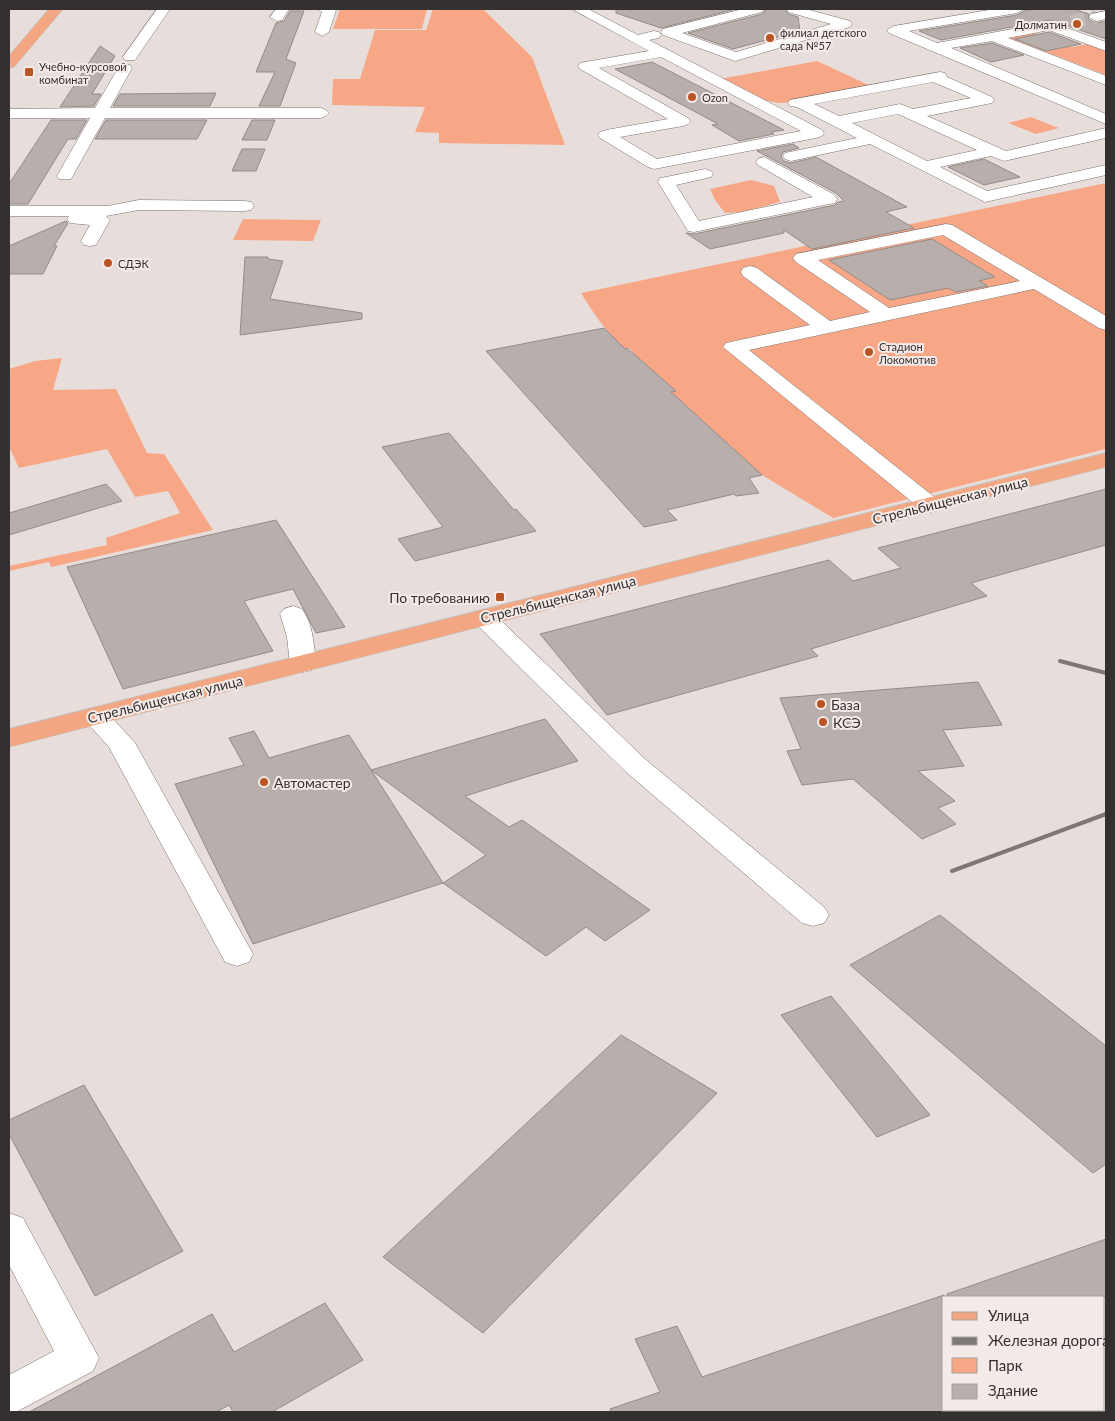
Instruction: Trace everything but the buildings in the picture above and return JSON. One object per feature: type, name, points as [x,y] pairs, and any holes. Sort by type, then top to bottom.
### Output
[{"type":"main road","points":[[9,64],[56,9]]},
{"type":"main road","name":"Стрельбищенская улица","points":[[9,738],[1106,460]]},
{"type":"street","points":[[65,176],[127,63],[163,9]]},
{"type":"street","points":[[322,32],[329,10],[325,9]]},
{"type":"street","points":[[579,9],[816,133],[654,164],[606,136],[683,121],[585,66],[662,53]]},
{"type":"street","points":[[636,39],[757,9]]},
{"type":"street","points":[[668,32],[735,57],[844,24],[793,9]]},
{"type":"street","points":[[811,14],[830,9]]},
{"type":"street","points":[[1017,9],[894,30],[1106,119]]},
{"type":"street","points":[[936,47],[1070,22]]},
{"type":"street","points":[[1045,26],[1064,37]]},
{"type":"street","points":[[1045,26],[1106,46]]},
{"type":"street","points":[[992,36],[1106,81]]},
{"type":"street","points":[[770,108],[938,77],[986,100],[912,114]]},
{"type":"street","points":[[799,102],[986,197],[1106,170]]},
{"type":"street","points":[[838,121],[900,109],[1004,156],[1106,133]]},
{"type":"street","points":[[9,113],[322,113]]},
{"type":"street","points":[[744,166],[873,139]]},
{"type":"street","points":[[925,166],[993,151]]},
{"type":"street","points":[[725,170],[666,182],[694,227],[829,199],[764,162]]},
{"type":"street","points":[[9,211],[108,212],[139,205],[244,206]]},
{"type":"street","points":[[9,218],[101,220],[90,240]]},
{"type":"street","points":[[885,314],[802,258],[946,229],[1106,324]]},
{"type":"street","points":[[750,272],[826,327]]},
{"type":"street","points":[[775,290],[832,278]]},
{"type":"street","points":[[930,505],[732,347],[1037,283]]},
{"type":"street","points":[[293,614],[300,637],[302,664]]},
{"type":"street","points":[[484,618],[635,765],[813,916]]},
{"type":"street","points":[[95,716],[121,743],[237,954]]},
{"type":"street","points":[[9,1229],[80,1358],[9,1396]]},
{"type":"green space","points":[[340,9],[427,9],[422,29],[333,29]]},
{"type":"green space","points":[[433,9],[483,9],[532,57],[565,145],[439,143],[439,133],[415,132],[425,107],[332,105],[333,79],[360,79],[375,30],[426,30]]},
{"type":"green space","points":[[1029,31],[1073,47],[1092,43],[1106,49],[1106,75],[1004,36]]},
{"type":"green space","points":[[817,61],[873,87],[784,103],[759,98],[720,79]]},
{"type":"green space","points":[[1031,117],[1059,128],[1036,134],[1008,123]]},
{"type":"green space","points":[[751,180],[774,186],[780,202],[743,212],[725,213],[715,200],[710,189]]},
{"type":"green space","name":"Стадион Локомотив","points":[[1106,183],[1106,449],[833,518],[762,475],[671,392],[659,376],[654,377],[629,355],[634,353],[629,348],[621,348],[581,293]]},
{"type":"green space","points":[[243,219],[321,220],[313,241],[233,240]]},
{"type":"green space","points":[[62,358],[53,390],[116,389],[147,453],[164,454],[213,530],[51,567],[49,562],[9,571],[9,566],[107,545],[106,538],[180,513],[168,491],[135,497],[107,449],[19,468],[9,447],[9,369],[35,361]]},
{"type":"tunnel","points":[[1071,22],[1096,17]]},
{"type":"railway","points":[[1060,661],[1106,673]]},
{"type":"railway","points":[[952,871],[1106,814]]},
{"type":"place","name":"Долматин","points":[[1077,24]]},
{"type":"place","name":"филиал детского сада №57","points":[[770,38]]},
{"type":"place","name":"Учебно-курсовой комбинат","points":[[29,72]]},
{"type":"place","name":"Ozon","points":[[692,97]]},
{"type":"place","name":"СДЭК","points":[[108,263]]},
{"type":"place","name":"Стадион Локомотив","points":[[869,352]]},
{"type":"place","name":"По требованию","points":[[500,597]]},
{"type":"place","name":"База","points":[[821,704]]},
{"type":"place","name":"КСЭ","points":[[823,722]]},
{"type":"place","name":"Автомастер","points":[[264,782]]}]
